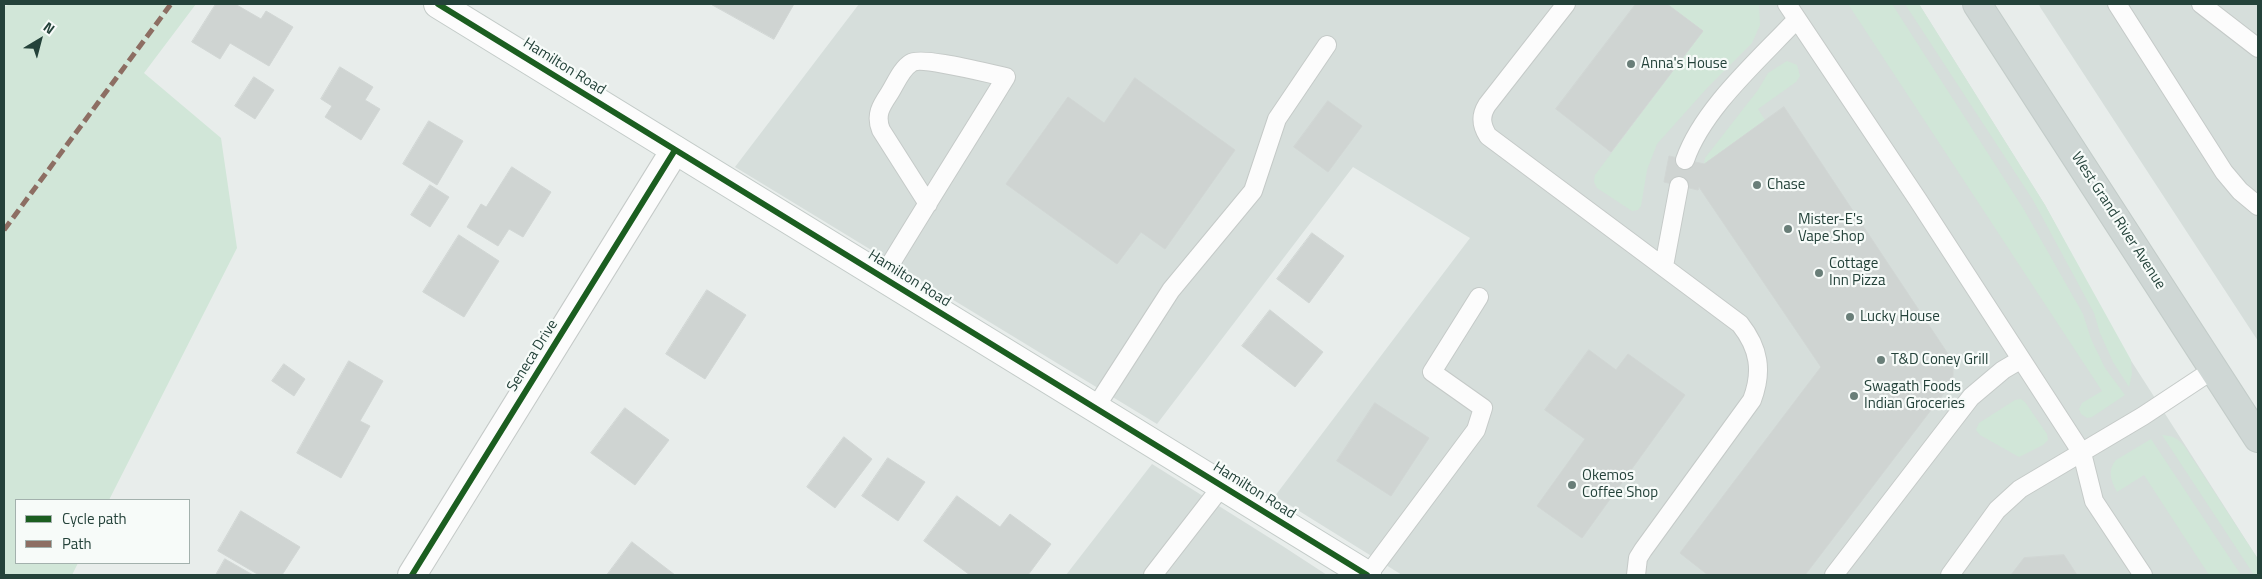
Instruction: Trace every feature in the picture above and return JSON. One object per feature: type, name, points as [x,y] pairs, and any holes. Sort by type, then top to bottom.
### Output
[{"type":"main road","name":"West Grand River Avenue","points":[[1977,4],[2258,438]]},
{"type":"street","name":"Hamilton Road","points":[[438,4],[1367,575]]},
{"type":"street","name":"Seneca Drive","points":[[412,575],[674,150]]},
{"type":"lane","points":[[1566,4],[1487,104],[1482,119],[1482,127],[1488,136],[1740,324],[1750,336],[1759,368],[1758,384],[1752,400],[1643,550],[1638,558],[1636,575]]},
{"type":"lane","points":[[1787,4],[1918,200],[2082,453],[2094,501],[2143,575]]},
{"type":"lane","points":[[2201,4],[2258,48]]},
{"type":"lane","points":[[2120,5],[2224,172],[2258,206]]},
{"type":"lane","points":[[1685,160],[1693,141],[1711,112],[1797,19]]},
{"type":"lane","points":[[1095,408],[1171,290],[1253,191],[1277,119],[1327,45]]},
{"type":"lane","points":[[882,278],[928,204],[1001,86],[1006,77],[927,61],[912,62],[905,68],[879,109],[878,119],[881,130],[928,204]]},
{"type":"lane","points":[[1664,266],[1679,186]]},
{"type":"lane","points":[[1367,575],[1476,430],[1483,408],[1432,372],[1479,296]]},
{"type":"lane","points":[[1834,575],[1971,397],[2003,370],[2020,360]]},
{"type":"lane","points":[[1950,575],[1998,510],[2020,489],[2143,416],[2214,369]]},
{"type":"lane","points":[[1153,575],[1222,486]]},
{"type":"shaded area","points":[[859,4],[1919,4],[2045,205],[2121,345],[2258,559],[2258,575],[1402,575],[1275,496],[1470,238],[1353,167],[1157,424],[735,167]]},
{"type":"shaded area","points":[[2039,4],[2258,4],[2258,341],[2040,7]]},
{"type":"shaded area","points":[[1152,464],[1281,545],[1327,575],[1066,575]]},
{"type":"green space","points":[[10,4],[196,4],[144,73],[221,138],[237,248],[110,499],[15,499],[15,564],[78,564],[72,575],[4,575],[4,7]]},
{"type":"green space","points":[[1667,4],[1759,4],[1760,25],[1752,43],[1708,87],[1657,144],[1647,170],[1641,206],[1638,210],[1632,211],[1597,188],[1594,182],[1595,175],[1703,31]]},
{"type":"green space","points":[[1848,4],[1892,4],[2023,208],[2083,314],[2091,339],[2105,368],[2125,395],[2092,417],[2087,418],[2081,414],[2079,409],[2082,403],[2102,391]]},
{"type":"green space","points":[[1905,4],[1919,4],[2045,205],[2131,360],[2132,374],[2129,387],[2113,362],[2100,333],[2094,313],[2033,200]]},
{"type":"green space","points":[[1787,61],[1797,65],[1800,76],[1796,82],[1758,109],[1765,120],[1704,164],[1705,158],[1758,90],[1768,73]]},
{"type":"green space","points":[[2021,399],[2047,434],[2048,440],[2043,445],[2019,457],[1980,435],[1976,430],[1979,423],[2015,400]]},
{"type":"green space","points":[[2162,435],[2175,438],[2185,447],[2258,559],[2258,575],[2254,575]]},
{"type":"green space","points":[[2151,439],[2241,575],[2209,575],[2144,475],[2117,492],[2111,476],[2113,464],[2116,460]]},
{"type":"building","points":[[216,4],[235,4],[261,19],[266,11],[293,27],[269,66],[230,43],[220,59],[192,42]]},
{"type":"building","points":[[711,4],[794,4],[774,39]]},
{"type":"building","points":[[1636,4],[1667,4],[1703,31],[1611,152],[1556,109]]},
{"type":"building","points":[[340,67],[373,87],[365,100],[380,109],[361,140],[325,117],[332,106],[321,99]]},
{"type":"building","points":[[254,77],[274,90],[255,119],[235,106]]},
{"type":"building","points":[[1135,78],[1235,150],[1165,249],[1141,232],[1117,264],[1006,184],[1068,97],[1104,123]]},
{"type":"building","points":[[1328,101],[1362,126],[1328,172],[1294,147]]},
{"type":"building","points":[[1784,107],[1950,357],[1953,357],[1953,384],[1950,385],[1805,575],[1708,575],[1680,553],[1821,367],[1699,187],[1698,190],[1664,182],[1669,156],[1704,164]]},
{"type":"building","points":[[429,121],[463,141],[437,185],[403,164]]},
{"type":"building","points":[[512,167],[551,192],[523,237],[509,229],[498,246],[467,227],[481,204],[486,207]]},
{"type":"building","points":[[430,185],[449,197],[430,227],[411,215]]},
{"type":"building","points":[[1312,233],[1344,256],[1309,303],[1277,279]]},
{"type":"building","points":[[459,235],[499,261],[464,317],[423,292]]},
{"type":"building","points":[[707,290],[746,315],[705,379],[666,354]]},
{"type":"building","points":[[1270,310],[1323,352],[1295,387],[1242,346]]},
{"type":"building","points":[[1589,350],[1616,370],[1628,354],[1685,395],[1582,538],[1537,506],[1585,439],[1545,410]]},
{"type":"building","points":[[349,361],[383,381],[360,421],[370,426],[341,478],[297,453]]},
{"type":"building","points":[[284,364],[305,379],[294,396],[272,381]]},
{"type":"building","points":[[1375,403],[1429,438],[1391,496],[1337,461]]},
{"type":"building","points":[[625,408],[669,440],[635,485],[591,453]]},
{"type":"building","points":[[844,437],[872,459],[835,508],[807,487]]},
{"type":"building","points":[[888,458],[925,482],[898,521],[862,496]]},
{"type":"building","points":[[957,496],[1000,527],[1010,514],[1051,544],[1028,575],[970,575],[924,541]]},
{"type":"building","points":[[241,511],[300,547],[282,575],[259,575],[218,551]]},
{"type":"building","points":[[632,542],[675,575],[607,575]]},
{"type":"building","points":[[2064,555],[2077,575],[2011,575],[2024,558]]},
{"type":"building","points":[[225,559],[253,575],[216,575]]},
{"type":"marked path","points":[[4,230],[171,4]]},
{"type":"cycle path","points":[[438,4],[1367,575]]},
{"type":"cycle path","points":[[412,575],[675,150]]},
{"type":"place","name":"Anna's House","points":[[1631,64]]},
{"type":"place","name":"Chase","points":[[1757,185]]},
{"type":"place","name":"Mister-E's Vape Shop","points":[[1788,229]]},
{"type":"place","name":"Cottage Inn Pizza","points":[[1819,273]]},
{"type":"place","name":"Lucky House","points":[[1850,317]]},
{"type":"place","name":"T&D Coney Grill","points":[[1881,360]]},
{"type":"place","name":"Swagath Foods Indian Groceries","points":[[1854,396]]},
{"type":"place","name":"Okemos Coffee Shop","points":[[1572,485]]}]
